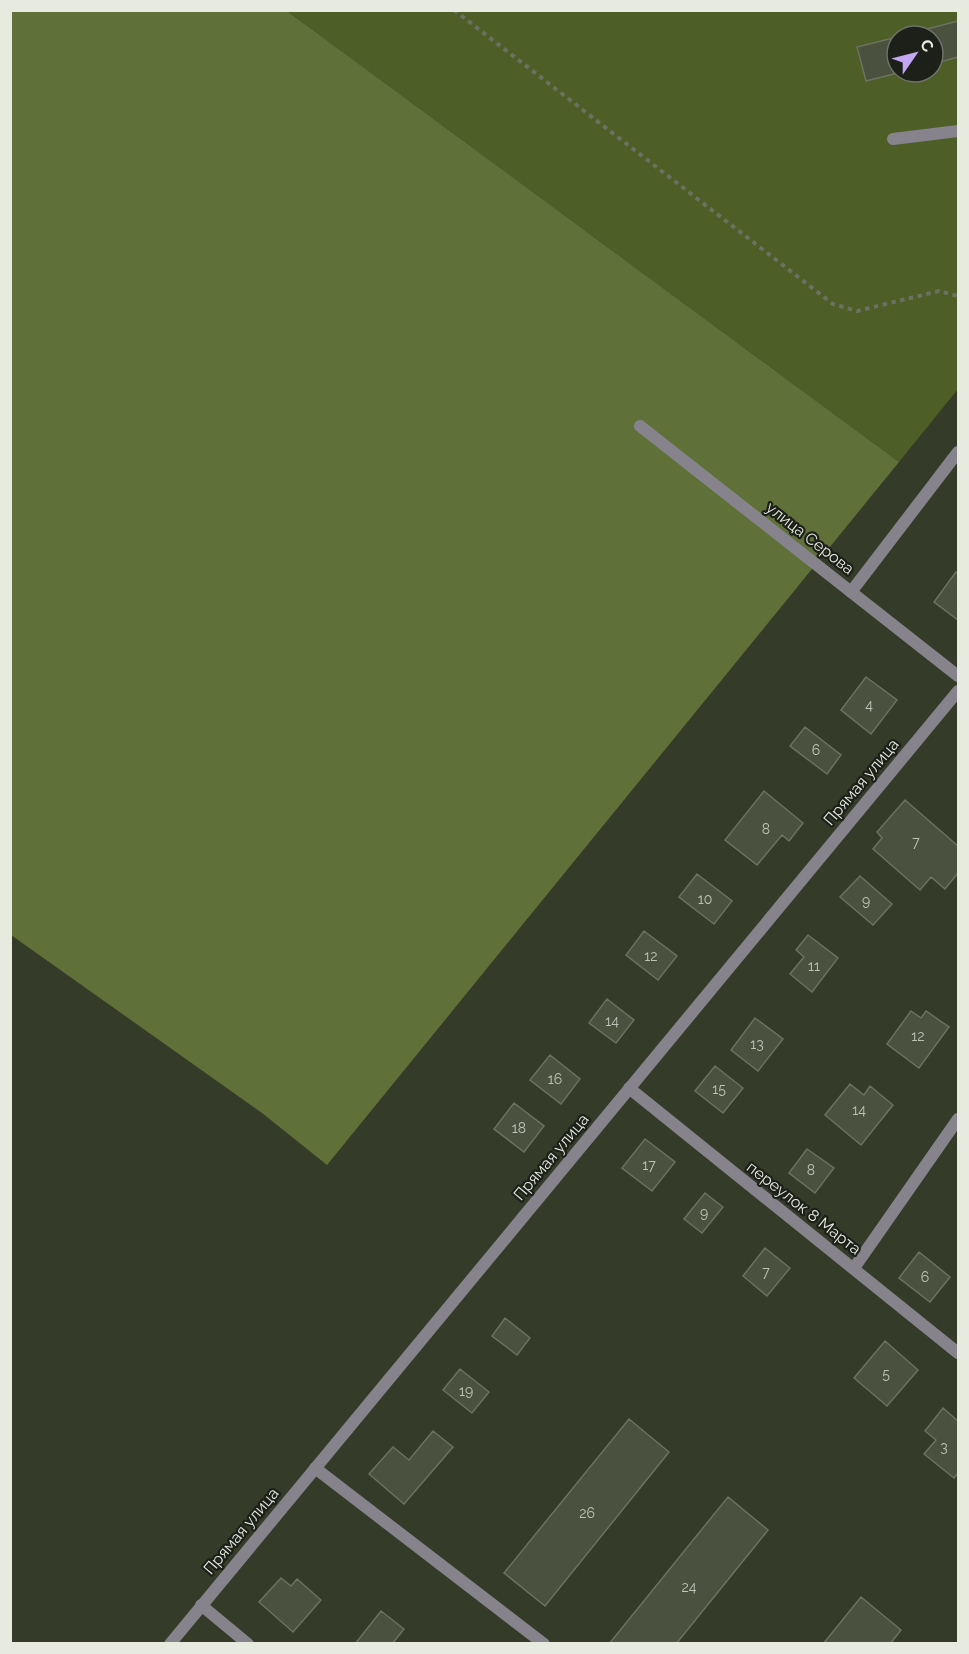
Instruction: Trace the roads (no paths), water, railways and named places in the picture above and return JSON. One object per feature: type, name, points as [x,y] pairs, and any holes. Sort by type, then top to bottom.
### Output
[{"type":"street","points":[[893,140],[958,132]]},
{"type":"street","name":"улица Серова","points":[[640,426],[958,676]]},
{"type":"street","points":[[851,592],[958,452]]},
{"type":"street","name":"Прямая улица","points":[[170,1644],[958,691]]},
{"type":"street","name":"переулок 8 Марта","points":[[629,1088],[958,1353]]},
{"type":"street","points":[[854,1268],[958,1119]]},
{"type":"street","points":[[315,1468],[544,1644]]},
{"type":"street","points":[[201,1605],[248,1644]]}]
